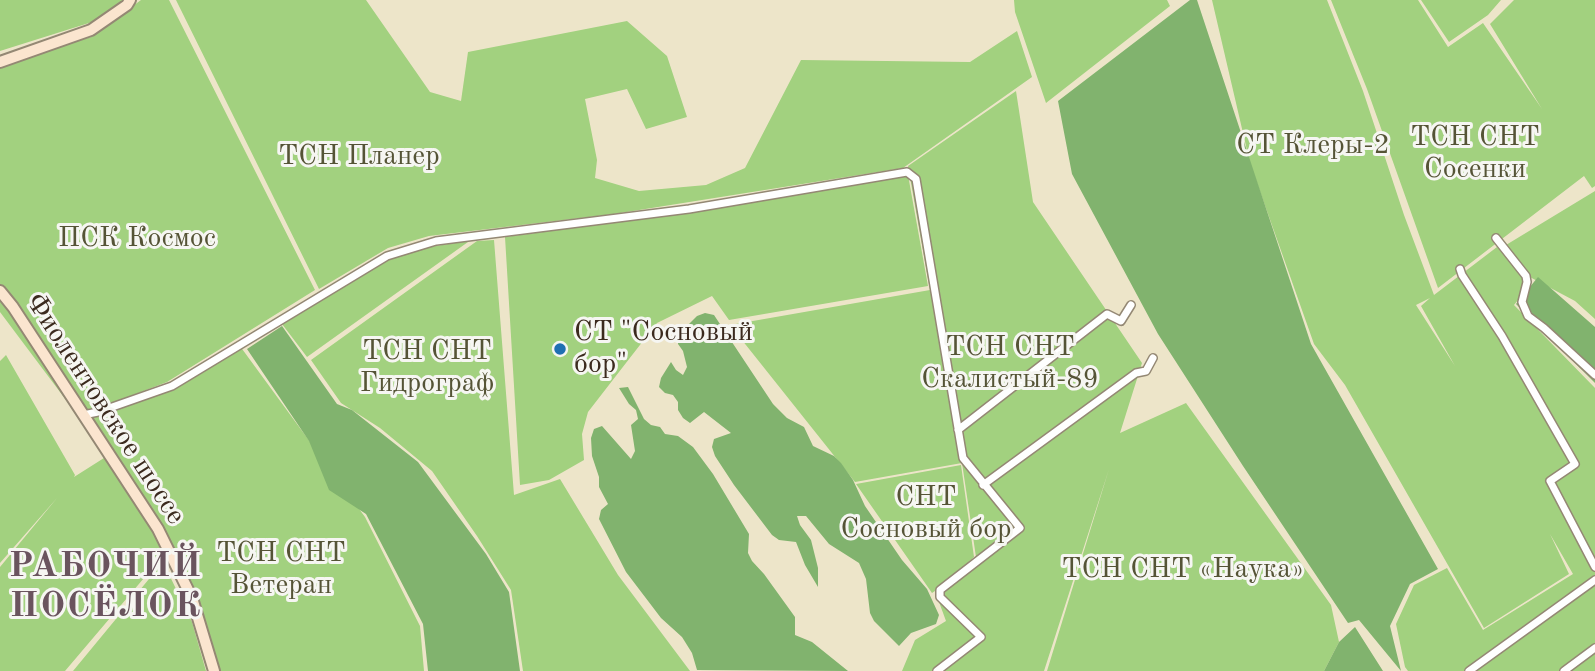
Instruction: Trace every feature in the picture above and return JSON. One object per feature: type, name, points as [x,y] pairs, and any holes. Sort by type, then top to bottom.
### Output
[{"type":"main road","points":[[0,62],[91,30],[127,5],[130,0]]},
{"type":"main road","name":"Фиолентовское шоссе","points":[[0,291],[158,528],[192,598],[214,671]]},
{"type":"street","points":[[83,415],[172,386],[387,256],[436,242],[689,209],[907,172],[916,179],[963,458],[1020,528],[940,590],[940,597],[981,637],[937,671]]},
{"type":"street","points":[[1496,238],[1526,276],[1522,302],[1528,316],[1595,375]]},
{"type":"street","points":[[1461,269],[1462,275],[1502,336],[1575,464],[1550,481],[1595,566]]},
{"type":"street","points":[[958,430],[1107,314],[1121,321],[1131,305]]},
{"type":"street","points":[[984,485],[1136,373],[1146,371],[1153,358]]},
{"type":"street","points":[[1469,671],[1595,580]]},
{"type":"street","points":[[1564,671],[1595,648]]},
{"type":"green space","points":[[0,0],[125,0],[121,6],[89,23],[0,51]]},
{"type":"green space","name":"ПСК Космос","points":[[141,0],[169,0],[315,290],[167,382],[78,416],[0,312],[0,65],[91,37]]},
{"type":"green space","name":"ТСН Планер","points":[[176,0],[366,0],[430,92],[461,101],[468,52],[627,21],[667,56],[687,117],[646,129],[627,89],[585,99],[597,160],[595,178],[639,191],[706,185],[745,168],[801,60],[970,62],[1017,31],[1032,77],[903,168],[614,214],[429,236],[388,248],[319,289]]},
{"type":"green space","points":[[1014,0],[1167,0],[1170,6],[1046,103],[1015,12]]},
{"type":"green space","points":[[1190,0],[1197,0],[1311,344],[1438,569],[1410,584],[1390,626],[1401,671],[1359,620],[1348,623],[1243,466],[1158,334],[1072,174],[1058,101]]},
{"type":"green space","name":"СТ Клеры-2","points":[[1212,0],[1327,0],[1363,91],[1434,295],[1497,247],[1532,282],[1514,305],[1595,388],[1595,671],[1408,671],[1405,667],[1396,624],[1414,585],[1447,568],[1483,630],[1573,574],[1550,534],[1569,574],[1484,628],[1345,385],[1314,344],[1250,163]],"holes":[[[1430,298],[1421,306],[1455,366],[1416,305]]]},
{"type":"green space","name":"ТСН СНТ Сосенки","points":[[1331,0],[1418,0],[1448,47],[1483,23],[1542,109],[1490,24],[1514,0],[1595,0],[1595,186],[1592,188],[1584,176],[1438,288],[1367,89]]},
{"type":"green space","points":[[1421,0],[1501,0],[1488,15],[1449,42]]},
{"type":"green space","name":"ТСН СНТ Скалистый-89","points":[[1016,91],[1033,202],[1142,363],[1120,433],[1186,403],[1331,605],[1339,642],[1324,671],[1047,671],[1109,469],[1044,671],[902,671],[915,640],[946,621],[935,591],[932,593],[856,484],[961,465],[974,557],[950,579],[976,557],[962,463],[855,482],[730,325],[930,290],[908,166]]},
{"type":"green space","points":[[908,175],[928,286],[729,320],[712,296],[657,323],[588,412],[582,434],[584,460],[549,480],[520,485],[505,237],[678,214]]},
{"type":"green space","points":[[1595,191],[1595,319],[1575,301],[1528,276],[1506,245]]},
{"type":"green space","name":"ТСН СНТ Гидрограф","points":[[494,240],[514,495],[560,479],[618,575],[690,671],[523,671],[511,590],[477,536],[432,471],[380,428],[341,403],[311,360],[477,241]]},
{"type":"green space","points":[[468,242],[307,357],[282,324],[389,259],[424,248]]},
{"type":"green space","points":[[1538,277],[1595,327],[1595,383],[1516,304]]},
{"type":"green space","points":[[705,313],[714,315],[773,404],[787,418],[804,427],[813,446],[834,456],[841,463],[853,480],[865,506],[902,560],[927,589],[939,615],[936,624],[911,633],[899,646],[874,621],[870,613],[866,579],[859,563],[829,544],[806,516],[797,516],[811,540],[818,568],[818,587],[796,542],[779,540],[772,535],[715,456],[712,447],[714,439],[731,433],[704,412],[690,423],[678,410],[678,402],[673,395],[665,393],[659,387],[671,362],[683,375],[687,367],[683,351],[678,344],[678,335],[697,316]]},
{"type":"green space","points":[[282,326],[337,404],[352,410],[418,462],[486,554],[509,592],[520,671],[428,671],[423,624],[366,514],[329,490],[309,441],[247,349]]},
{"type":"green space","name":"ТСН СНТ Ветеран","points":[[237,342],[365,517],[420,626],[424,671],[218,671],[158,536],[161,558],[65,671],[0,671],[0,567],[57,498],[0,563],[0,361],[6,355],[74,477],[104,458],[146,517],[80,417],[171,383]]},
{"type":"green space","points":[[628,387],[644,419],[651,425],[660,427],[665,434],[678,436],[693,447],[713,474],[749,534],[748,553],[752,561],[795,617],[795,635],[812,642],[848,671],[697,670],[692,653],[682,637],[661,618],[626,572],[599,519],[601,510],[608,504],[599,487],[591,438],[594,429],[602,426],[631,459],[635,451],[631,425],[638,419],[636,410],[619,388]]},
{"type":"green space","points":[[163,562],[192,622],[206,671],[73,671]]},
{"type":"green space","points":[[1355,627],[1383,671],[1324,671],[1339,642]]},
{"type":"place","name":"СТ \"Сосновый бор\"","points":[[560,349]]},
{"type":"district","name":"РАБОЧИЙ ПОСЁЛОК","points":[[106,587]]},
{"type":"park label","name":"СНТ Сосновый бор","points":[[926,514]]},
{"type":"park label","name":"ТСН СНТ «Наука»","points":[[1183,570]]}]
